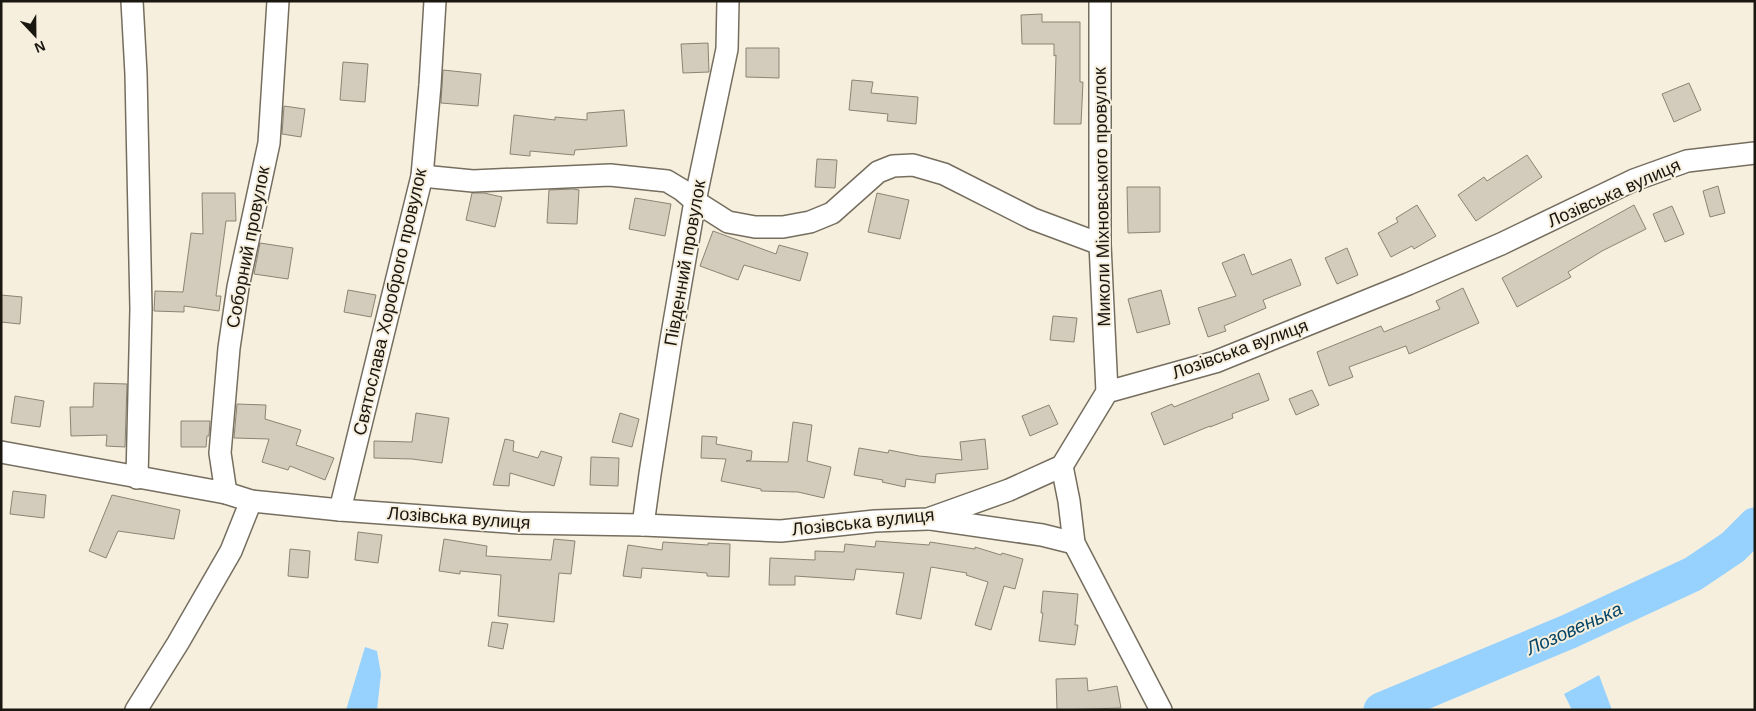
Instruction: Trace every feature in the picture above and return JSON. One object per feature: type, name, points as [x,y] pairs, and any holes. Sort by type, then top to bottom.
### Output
[{"type":"street","points":[[132,1],[136,74],[141,309],[137,478]]},
{"type":"street","name":"Соборний провулок","points":[[226,493],[220,452],[229,348],[238,287],[269,143],[278,1]]},
{"type":"street","name":"Святослава Хороброго провулок","points":[[340,510],[422,176],[435,1]]},
{"type":"street","name":"Південний провулок","points":[[643,525],[671,340],[695,201],[727,50],[728,1]]},
{"type":"street","name":"Миколи Міхновського провулок","points":[[1100,1],[1100,244],[1107,392]]},
{"type":"street","name":"Лозівська вулиця","points":[[1107,392],[1215,362],[1399,288],[1501,244],[1634,180],[1687,161],[1755,153]]},
{"type":"street","points":[[422,176],[473,180],[610,176],[667,181],[728,222],[755,226],[783,227],[810,222],[832,213],[878,172],[893,166],[913,165],[944,174],[1033,220],[1100,244]]},
{"type":"street","points":[[1107,392],[1062,466],[1069,501],[1074,543],[1161,710]]},
{"type":"street","name":"Лозівська вулиця","points":[[1,452],[226,493],[251,501],[340,510],[520,523],[643,525],[782,531],[875,521],[928,519],[1009,490],[1062,466]]},
{"type":"street","points":[[136,710],[178,643],[231,551],[251,501]]},
{"type":"street","points":[[928,519],[1042,535],[1074,543]]},
{"type":"water","points":[[365,647],[377,651],[381,674],[377,710],[346,710]]},
{"type":"water","points":[[1599,675],[1612,710],[1572,710],[1564,694]]},
{"type":"building","points":[[1042,14],[1042,22],[1080,22],[1080,82],[1083,82],[1081,124],[1054,124],[1056,55],[1054,56],[1054,44],[1022,44],[1021,15]]},
{"type":"building","points":[[708,43],[709,72],[683,73],[681,44]]},
{"type":"building","points":[[746,48],[779,48],[779,78],[746,77]]},
{"type":"building","points":[[343,62],[368,64],[365,102],[340,100]]},
{"type":"building","points":[[443,70],[481,74],[478,106],[441,103]]},
{"type":"building","points":[[852,80],[873,82],[871,93],[918,97],[916,124],[887,121],[888,114],[849,110]]},
{"type":"building","points":[[1689,83],[1701,110],[1674,122],[1662,94]]},
{"type":"building","points":[[284,106],[305,109],[301,137],[282,134]]},
{"type":"building","points":[[624,110],[627,146],[575,150],[574,155],[530,151],[530,156],[510,154],[514,115],[555,120],[555,117],[587,120],[587,113]]},
{"type":"building","points":[[1527,155],[1542,177],[1476,221],[1458,195],[1484,177],[1487,181]]},
{"type":"building","points":[[817,159],[837,160],[835,188],[815,187]]},
{"type":"building","points":[[1718,186],[1725,213],[1710,217],[1703,191]]},
{"type":"building","points":[[1127,187],[1160,187],[1160,232],[1128,233]]},
{"type":"building","points":[[549,190],[579,190],[577,224],[547,223]]},
{"type":"building","points":[[202,193],[235,193],[236,221],[226,221],[216,296],[221,296],[219,311],[184,306],[184,312],[154,311],[155,291],[183,292],[191,233],[203,234]]},
{"type":"building","points":[[472,193],[484,193],[502,197],[495,227],[466,220]]},
{"type":"building","points":[[877,193],[909,200],[900,239],[868,232]]},
{"type":"building","points":[[635,198],[671,204],[665,236],[629,229]]},
{"type":"building","points":[[1417,205],[1436,236],[1414,249],[1412,246],[1391,257],[1378,233],[1398,222],[1396,218]]},
{"type":"building","points":[[1634,205],[1646,229],[1602,251],[1568,272],[1571,277],[1517,307],[1502,278]]},
{"type":"building","points":[[1672,206],[1684,234],[1665,242],[1653,214]]},
{"type":"building","points":[[713,231],[776,254],[779,245],[808,253],[800,281],[744,265],[738,280],[700,266]]},
{"type":"building","points":[[260,243],[293,248],[288,279],[254,274]]},
{"type":"building","points":[[1347,248],[1358,275],[1337,284],[1325,258]]},
{"type":"building","points":[[1244,254],[1252,275],[1291,259],[1301,285],[1263,300],[1266,308],[1224,326],[1226,331],[1208,337],[1198,308],[1236,296],[1222,263]]},
{"type":"building","points":[[1463,288],[1479,323],[1409,354],[1406,346],[1349,367],[1353,377],[1329,386],[1317,352],[1381,326],[1384,332],[1440,309],[1436,301]]},
{"type":"building","points":[[348,290],[376,295],[371,317],[344,312]]},
{"type":"building","points":[[1161,290],[1170,324],[1137,333],[1128,299]]},
{"type":"building","points":[[1,295],[22,297],[20,324],[1,322]]},
{"type":"building","points":[[1053,316],[1077,318],[1074,342],[1050,340]]},
{"type":"building","points":[[1259,373],[1269,400],[1232,414],[1233,418],[1164,445],[1151,413],[1172,404],[1174,407]]},
{"type":"building","points":[[94,383],[127,384],[125,447],[106,446],[107,435],[71,436],[70,407],[93,407]]},
{"type":"building","points":[[1312,390],[1319,405],[1296,415],[1289,399]]},
{"type":"building","points":[[15,396],[44,401],[40,427],[11,423]]},
{"type":"building","points":[[237,404],[266,405],[265,419],[301,430],[296,445],[334,458],[325,480],[290,466],[288,470],[262,462],[269,439],[234,438]]},
{"type":"building","points":[[1049,405],[1058,424],[1030,436],[1022,416]]},
{"type":"building","points":[[416,413],[449,418],[442,463],[412,459],[374,458],[374,441],[412,442]]},
{"type":"building","points":[[620,413],[639,419],[632,447],[612,442]]},
{"type":"building","points":[[181,421],[210,421],[206,447],[181,447]]},
{"type":"building","points":[[793,422],[812,425],[807,461],[831,467],[824,498],[798,492],[761,491],[761,489],[721,481],[726,459],[701,458],[702,436],[717,437],[716,444],[752,451],[751,460],[746,461],[788,462]]},
{"type":"building","points":[[505,439],[514,441],[513,451],[538,458],[541,451],[562,457],[554,486],[510,473],[509,486],[493,485]]},
{"type":"building","points":[[985,439],[988,469],[936,474],[935,483],[906,479],[905,487],[882,482],[883,480],[854,475],[859,448],[888,453],[889,450],[919,456],[962,460],[960,442]]},
{"type":"building","points":[[591,457],[619,458],[618,486],[590,485]]},
{"type":"building","points":[[13,491],[46,495],[44,518],[10,514]]},
{"type":"building","points":[[112,495],[180,510],[174,539],[118,531],[106,558],[89,551]]},
{"type":"building","points":[[358,532],[382,535],[378,563],[355,560]]},
{"type":"building","points":[[444,539],[487,546],[486,556],[551,560],[554,539],[575,541],[571,574],[559,573],[554,622],[498,616],[501,575],[460,571],[460,574],[439,571]]},
{"type":"building","points":[[876,541],[929,545],[930,542],[975,549],[975,547],[1023,559],[1015,589],[1004,586],[991,630],[975,625],[988,582],[966,575],[967,573],[931,567],[921,619],[896,614],[904,573],[856,569],[854,580],[795,576],[795,585],[769,585],[770,558],[815,560],[815,551],[844,552],[845,544],[875,547]]},
{"type":"building","points":[[663,542],[708,545],[708,543],[730,544],[729,577],[707,576],[707,573],[642,568],[641,578],[623,576],[628,545],[662,550]]},
{"type":"building","points":[[290,549],[310,551],[308,578],[288,576]]},
{"type":"building","points":[[1043,591],[1078,594],[1075,625],[1078,625],[1075,645],[1039,641],[1043,613],[1041,613]]},
{"type":"building","points":[[492,622],[508,624],[503,649],[488,646]]},
{"type":"building","points":[[1087,678],[1088,691],[1117,686],[1121,708],[1057,710],[1056,679]]},
{"type":"waterway","name":"Лозовенька","points":[[1381,710],[1570,631],[1693,574],[1733,547],[1755,525]]}]
